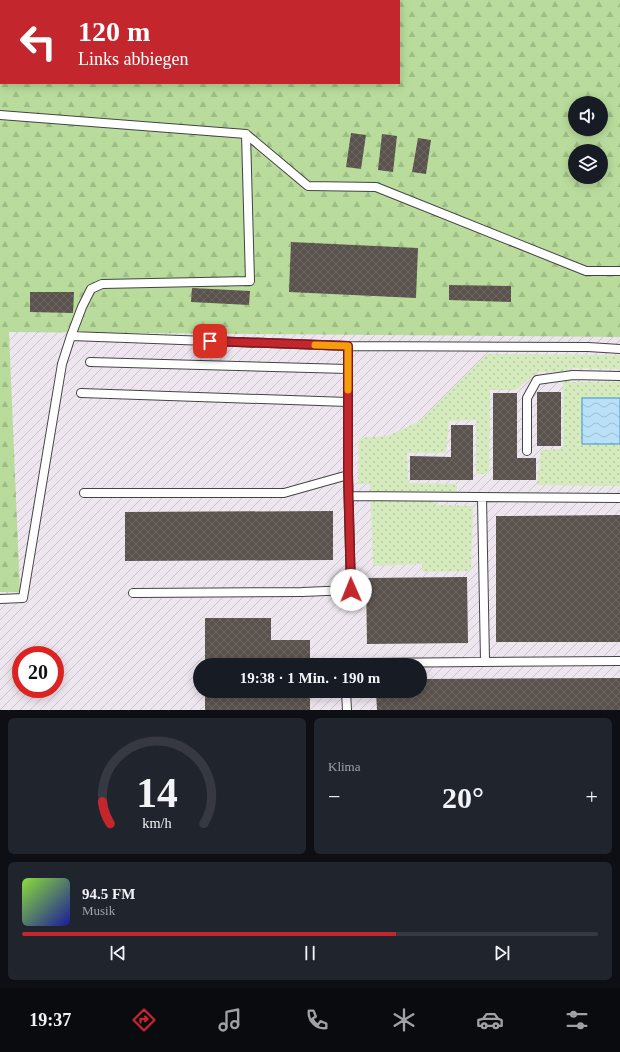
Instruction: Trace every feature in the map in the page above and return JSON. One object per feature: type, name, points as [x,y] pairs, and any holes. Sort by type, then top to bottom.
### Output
[{"type":"lane","points":[[0,115],[246,134],[308,186],[376,188],[586,271],[620,271]]},
{"type":"lane","points":[[0,599],[23,598],[62,364],[82,307],[91,289],[102,284],[250,281],[246,134]]},
{"type":"lane","points":[[71,336],[348,346],[588,347],[620,349]]},
{"type":"lane","points":[[133,593],[302,592],[351,590],[348,475],[348,346]]},
{"type":"lane","points":[[90,362],[348,369]]},
{"type":"lane","points":[[527,451],[527,398],[537,380],[573,375],[620,376]]},
{"type":"lane","points":[[81,393],[348,402]]},
{"type":"lane","points":[[84,494],[284,493],[348,475]]},
{"type":"lane","points":[[349,496],[620,498]]},
{"type":"lane","points":[[482,498],[486,661]]},
{"type":"lane","points":[[427,662],[620,661]]},
{"type":"lane","points":[[346,698],[347,710]]},
{"type":"shaded area","points":[[400,0],[620,0],[620,710],[0,710],[0,84],[400,84]]},
{"type":"green space","points":[[400,0],[620,0],[620,337],[9,332],[20,592],[0,592],[0,84],[400,84]]},
{"type":"green space","points":[[487,354],[620,355],[620,369],[569,368],[568,382],[620,382],[620,486],[537,485],[541,450],[563,449],[563,372],[537,372],[516,390],[490,390],[489,474],[476,474],[476,420],[449,421],[446,453],[407,453],[408,483],[457,484],[457,492],[436,493],[435,505],[473,506],[471,571],[423,572],[422,564],[373,566],[370,484],[358,484],[359,438],[388,436],[420,421]]},
{"type":"water","points":[[582,398],[620,398],[620,444],[582,444]]},
{"type":"building","points":[[351,133],[366,135],[361,169],[346,167]]},
{"type":"building","points":[[382,134],[397,136],[393,172],[378,170]]},
{"type":"building","points":[[418,138],[431,140],[426,174],[412,172]]},
{"type":"building","points":[[291,242],[418,248],[416,298],[289,292]]},
{"type":"building","points":[[449,285],[511,286],[511,302],[449,300]]},
{"type":"building","points":[[192,288],[250,291],[249,305],[191,302]]},
{"type":"building","points":[[30,292],[74,292],[73,313],[30,312]]},
{"type":"building","points":[[537,392],[561,392],[561,446],[537,446]]},
{"type":"building","points":[[493,393],[517,393],[517,458],[536,458],[536,480],[493,480]]},
{"type":"building","points":[[451,425],[473,425],[473,480],[410,480],[410,456],[451,457]]},
{"type":"building","points":[[333,511],[333,560],[125,561],[125,512]]},
{"type":"building","points":[[620,515],[620,642],[496,642],[496,516]]},
{"type":"building","points":[[467,577],[468,643],[367,644],[366,578]]},
{"type":"building","points":[[205,618],[271,618],[271,640],[310,640],[310,658],[205,658]]},
{"type":"building","points":[[620,678],[620,710],[377,710],[376,698],[427,698],[427,679]]},
{"type":"building","points":[[205,698],[310,698],[310,710],[205,710]]},
{"type":"slow traffic","points":[[315,345],[348,346],[348,390]]},
{"type":"route","points":[[210,341],[348,346],[348,475],[351,590]]}]
